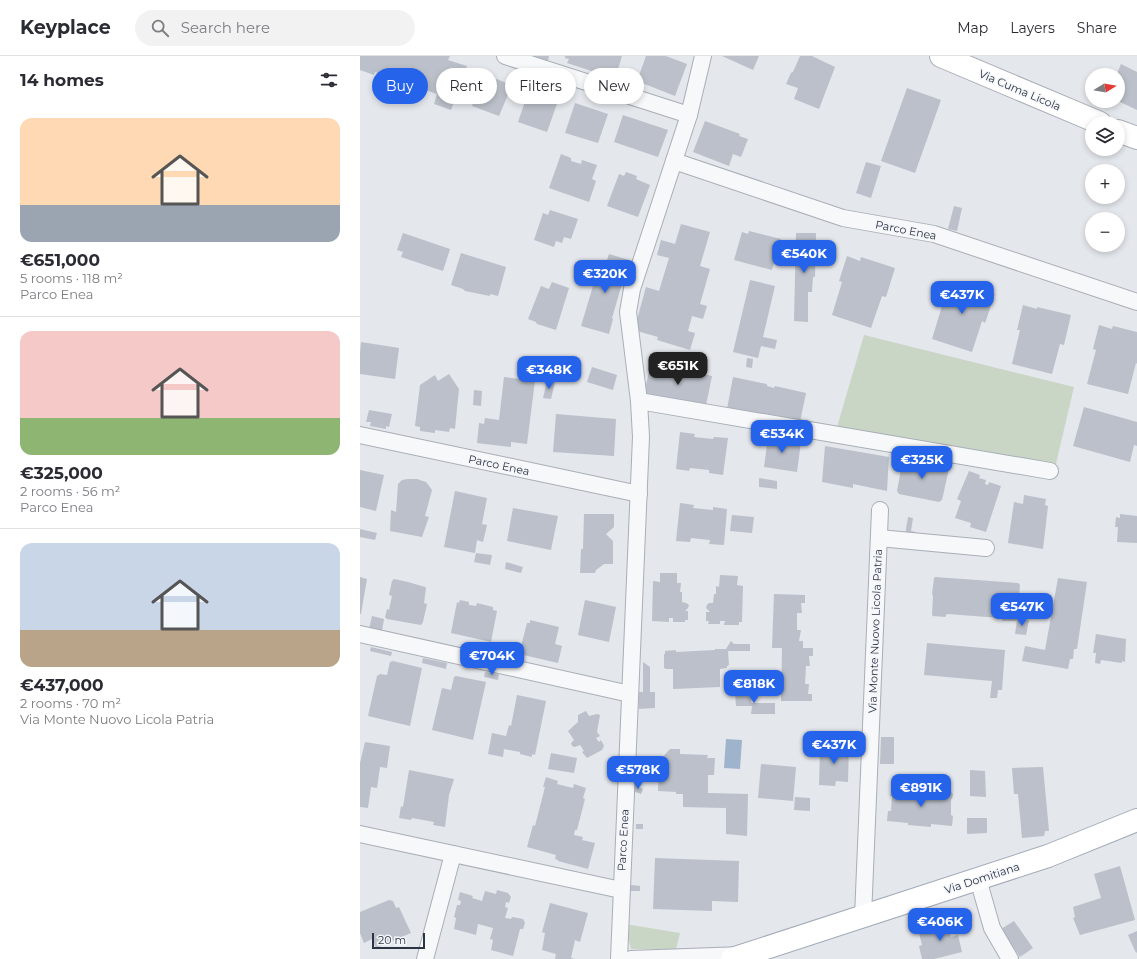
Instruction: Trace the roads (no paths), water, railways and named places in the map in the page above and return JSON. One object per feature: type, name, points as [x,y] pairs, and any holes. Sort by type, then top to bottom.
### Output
[{"type":"main road","name":"Via Cuma Licola","points":[[941,56],[1085,117]]},
{"type":"main road","points":[[1125,133],[1137,138]]},
{"type":"main road","name":"Via Domitiana","points":[[738,957],[1048,856],[1137,820]]},
{"type":"street","points":[[505,56],[690,115]]},
{"type":"street","name":"Parco Enea","points":[[619,959],[641,436],[639,401],[628,312],[632,289],[690,115],[703,56]]},
{"type":"street","name":"Parco Enea","points":[[674,161],[843,218],[934,234],[1137,302]]},
{"type":"street","points":[[639,401],[1050,471]]},
{"type":"street","name":"Parco Enea","points":[[360,435],[639,494]]},
{"type":"street","name":"Via Monte Nuovo Licola Patria","points":[[862,917],[880,510]]},
{"type":"street","name":"Via Monte Nuovo Licola Patria","points":[[879,538],[986,548]]},
{"type":"street","points":[[360,634],[630,694]]},
{"type":"street","points":[[360,834],[621,890]]},
{"type":"street","points":[[425,959],[452,854]]},
{"type":"street","points":[[978,879],[992,928],[1010,959]]},
{"type":"street","points":[[631,959],[738,957]]},
{"type":"water","points":[[726,739],[742,740],[740,769],[724,768]]}]
